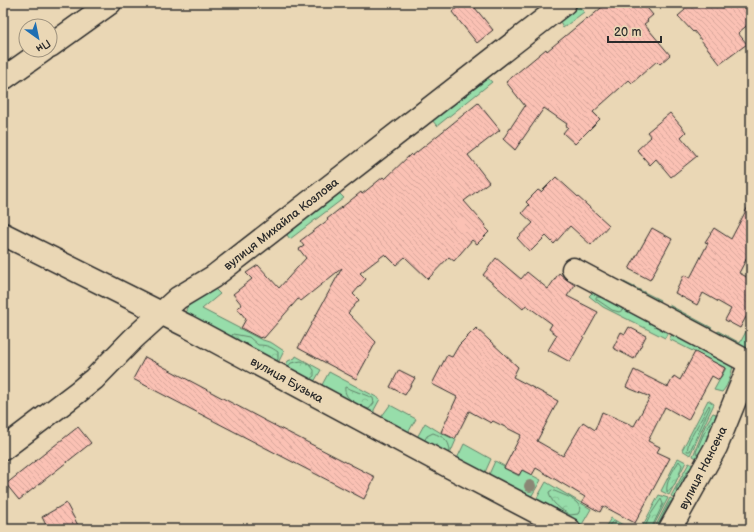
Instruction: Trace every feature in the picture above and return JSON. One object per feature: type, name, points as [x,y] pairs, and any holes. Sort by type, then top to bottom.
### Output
[{"type":"street","points":[[58,40],[110,3]]},
{"type":"street","name":"вулиця Михайла Козлова","points":[[3,449],[94,379],[134,338],[178,298],[213,278],[565,3]]},
{"type":"street","points":[[3,79],[33,58]]},
{"type":"street","name":"вулиця Бузька","points":[[3,234],[162,313],[450,468],[569,529]]},
{"type":"street","points":[[573,269],[750,362]]},
{"type":"street","name":"вулиця Нансена","points":[[670,529],[716,447],[750,362]]},
{"type":"green space","points":[[576,3],[584,12],[563,28],[557,17]]},
{"type":"green space","points":[[484,75],[492,82],[437,126],[432,120]]},
{"type":"green space","points":[[336,190],[344,198],[290,239],[287,235],[287,229]]},
{"type":"green space","points":[[624,282],[660,300],[655,308],[621,288]]},
{"type":"green space","points":[[213,287],[220,294],[202,309],[260,339],[272,343],[284,351],[275,369],[187,316],[186,309],[188,306]]},
{"type":"green space","points":[[593,292],[602,293],[669,330],[665,338],[603,307],[589,296]]},
{"type":"green space","points":[[596,297],[611,301],[623,310],[619,312],[612,310],[596,299]]},
{"type":"green space","points":[[669,305],[712,328],[709,333],[667,310]]},
{"type":"green space","points":[[751,322],[751,344],[748,349],[717,335],[718,331],[740,343]]},
{"type":"green space","points":[[673,333],[734,361],[728,382],[722,392],[714,390],[726,368],[669,339]]},
{"type":"green space","points":[[233,334],[249,337],[258,345],[273,349],[278,352],[278,359],[274,364],[230,339]]},
{"type":"green space","points":[[296,356],[321,370],[311,387],[282,372],[288,361]]},
{"type":"green space","points":[[301,361],[310,365],[314,370],[314,376],[307,381],[287,368],[291,363]]},
{"type":"green space","points":[[329,372],[380,399],[374,412],[368,418],[320,392]]},
{"type":"green space","points":[[345,387],[373,398],[374,403],[369,409],[356,404],[346,395]]},
{"type":"green space","points":[[708,400],[714,404],[690,455],[682,450]]},
{"type":"green space","points":[[390,405],[416,419],[405,438],[377,423]]},
{"type":"green space","points":[[709,405],[710,407],[690,451],[687,451],[689,441]]},
{"type":"green space","points":[[713,413],[716,414],[719,422],[702,461],[693,456],[705,426]]},
{"type":"green space","points":[[713,419],[714,429],[699,458],[696,452],[703,435]]},
{"type":"green space","points":[[425,423],[456,440],[447,461],[414,443]]},
{"type":"green space","points":[[433,433],[443,437],[447,441],[450,451],[446,456],[427,447],[424,441],[427,436]]},
{"type":"green space","points":[[464,444],[491,459],[482,479],[454,465]]},
{"type":"green space","points":[[678,458],[686,462],[669,495],[661,491]]},
{"type":"green space","points":[[495,461],[519,476],[522,470],[541,480],[528,502],[486,481]]},
{"type":"green space","points":[[679,461],[682,465],[675,484],[667,492],[667,484]]},
{"type":"green space","points":[[689,463],[699,468],[682,502],[671,496]]},
{"type":"green space","points":[[689,469],[693,472],[677,495],[676,489]]},
{"type":"green space","points":[[546,482],[591,509],[580,528],[533,505]]},
{"type":"green space","points":[[552,490],[571,498],[577,503],[581,508],[578,514],[570,515],[557,506],[550,496],[549,492]]},
{"type":"green space","points":[[659,495],[668,498],[652,529],[641,529]]},
{"type":"green space","points":[[670,498],[681,504],[665,529],[654,529]]},
{"type":"green space","points":[[661,499],[663,504],[651,529],[644,529],[651,514]]},
{"type":"green space","points":[[672,501],[677,504],[663,529],[656,529],[669,503]]},
{"type":"green space","points":[[611,518],[630,529],[604,529]]},
{"type":"green space","points":[[613,521],[625,529],[606,529]]},
{"type":"building","points":[[463,3],[471,3],[493,30],[477,43],[452,12]]},
{"type":"building","points":[[607,3],[643,3],[653,15],[644,24],[670,55],[660,64],[657,61],[632,83],[629,80],[593,112],[600,119],[575,144],[563,133],[568,127],[566,126],[567,124],[544,108],[515,150],[503,139],[525,106],[506,82],[546,49],[547,51]]},
{"type":"building","points":[[679,3],[751,3],[751,22],[738,33],[747,44],[720,64],[694,31],[693,32],[678,16],[685,10]]},
{"type":"building","points":[[478,103],[500,130],[468,155],[489,182],[464,201],[486,226],[485,228],[489,232],[477,244],[472,240],[454,261],[449,257],[428,279],[405,257],[396,265],[385,254],[360,273],[366,279],[353,294],[359,300],[348,313],[376,342],[356,379],[298,348],[342,268],[301,301],[298,299],[264,338],[260,338],[241,328],[246,319],[237,308],[242,305],[233,294],[252,279],[246,273],[258,265],[279,288],[306,258],[299,249],[304,246],[300,241],[361,192],[362,194],[383,177],[385,179],[411,154],[412,156]]},
{"type":"building","points":[[670,113],[686,132],[681,137],[697,156],[671,177],[656,159],[650,165],[637,150],[651,137],[647,132]]},
{"type":"building","points":[[556,177],[609,225],[591,245],[570,226],[554,244],[546,236],[530,252],[517,238],[533,223],[522,213],[529,205],[526,202],[538,190],[541,192]]},
{"type":"building","points":[[751,201],[751,250],[739,273],[751,279],[751,308],[740,328],[725,320],[731,309],[703,293],[697,305],[675,293],[684,275],[690,278],[708,243],[705,242],[714,228],[731,239]]},
{"type":"building","points":[[652,228],[672,239],[650,280],[629,269]]},
{"type":"building","points":[[496,258],[521,279],[527,272],[548,289],[559,273],[575,285],[567,296],[598,312],[570,362],[548,350],[557,335],[549,329],[552,324],[526,305],[523,309],[483,275]]},
{"type":"building","points":[[629,327],[646,336],[634,359],[613,348],[621,332],[625,334]]},
{"type":"building","points":[[476,328],[518,367],[513,377],[558,401],[537,441],[563,456],[583,422],[595,430],[602,412],[634,426],[650,397],[626,387],[634,370],[668,387],[674,376],[680,380],[695,352],[725,368],[719,380],[712,376],[688,420],[665,407],[648,441],[660,447],[657,452],[670,458],[635,523],[603,506],[600,512],[582,502],[585,497],[536,468],[532,475],[522,470],[519,475],[504,468],[521,435],[493,421],[491,423],[469,411],[455,439],[441,432],[457,397],[432,384],[447,355],[452,357],[459,345]]},
{"type":"building","points":[[145,357],[375,477],[364,499],[133,379]]},
{"type":"building","points":[[399,370],[415,378],[405,395],[390,387]]},
{"type":"building","points":[[78,427],[91,443],[19,500],[6,484]]},
{"type":"building","points":[[66,503],[80,529],[48,529],[42,517]]}]
